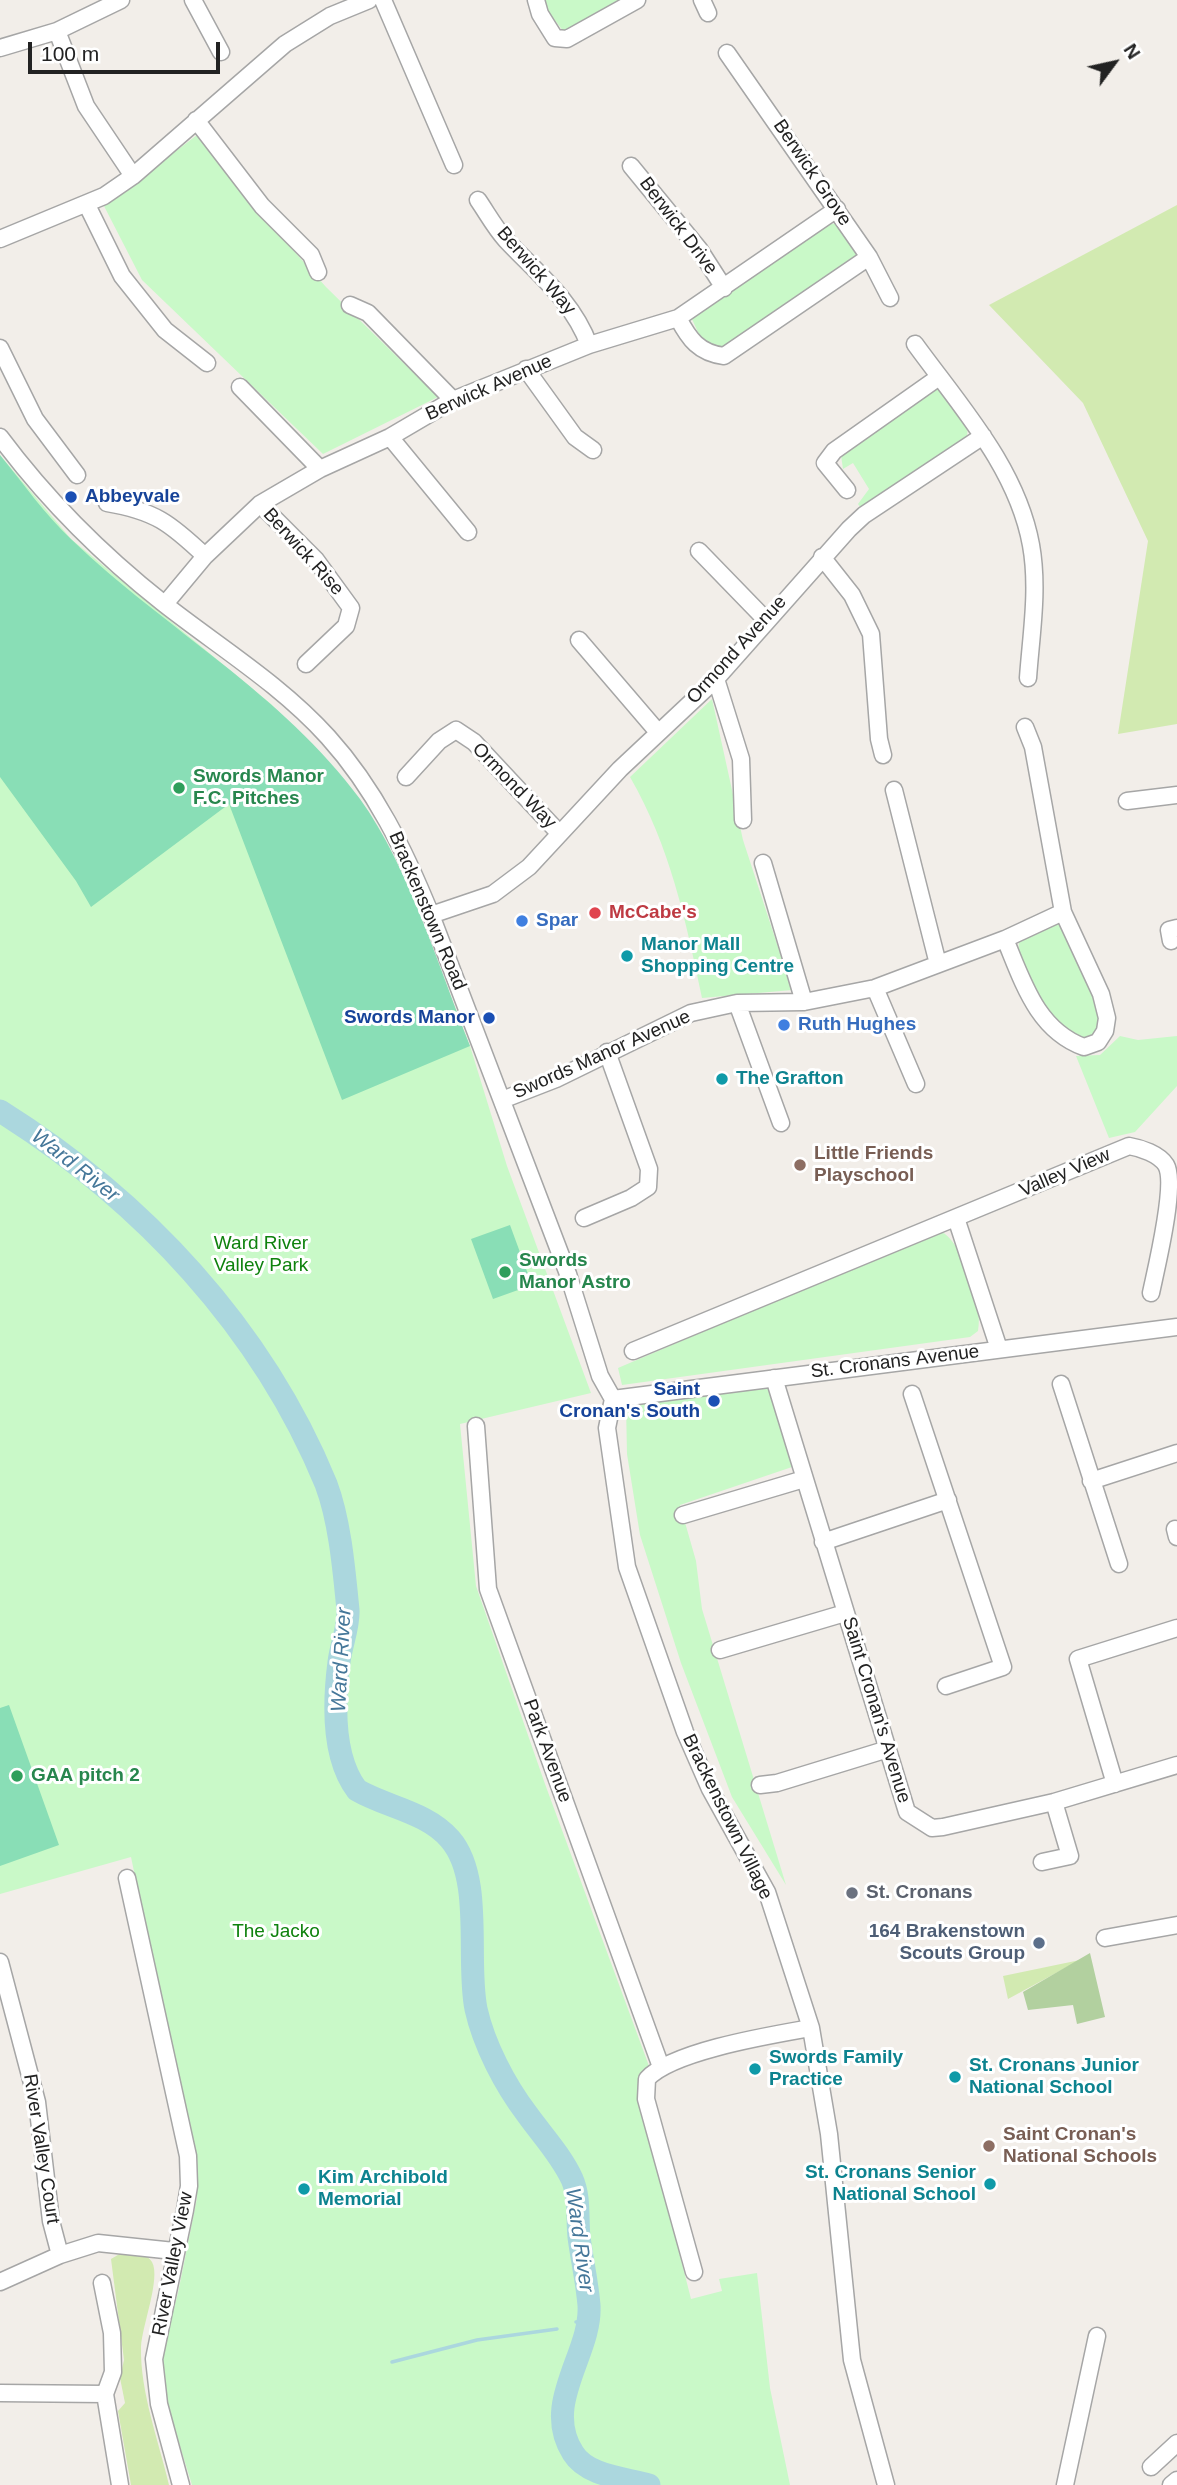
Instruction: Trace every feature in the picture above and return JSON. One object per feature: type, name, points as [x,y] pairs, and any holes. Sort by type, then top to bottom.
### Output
[{"type":"street","points":[[0,48],[57,32],[121,0]]},
{"type":"street","points":[[193,0],[221,52]]},
{"type":"street","points":[[0,239],[87,205],[133,176],[264,61],[303,32],[369,0]]},
{"type":"street","points":[[383,0],[454,165]]},
{"type":"street","points":[[536,0],[540,14],[555,38],[567,39],[637,0]]},
{"type":"street","points":[[57,32],[86,106],[133,176]]},
{"type":"street","name":"Berwick Grove","points":[[727,53],[869,257],[890,298]]},
{"type":"street","points":[[196,120],[262,206],[311,255],[318,272]]},
{"type":"street","name":"Berwick Drive","points":[[631,166],[699,249],[724,288]]},
{"type":"street","name":"Berwick Way","points":[[478,200],[504,237],[555,290],[581,324],[589,345]]},
{"type":"street","points":[[87,205],[122,276],[165,330],[207,363]]},
{"type":"street","name":"Berwick Avenue","points":[[164,604],[205,556],[260,504],[320,469],[390,437],[453,401],[589,345],[678,318],[837,209]]},
{"type":"street","points":[[678,318],[690,340],[708,354],[724,356],[869,257]]},
{"type":"street","points":[[349,304],[368,313],[453,401]]},
{"type":"street","points":[[915,344],[983,436],[1014,489],[1031,544],[1035,583],[1028,678]]},
{"type":"street","points":[[0,348],[35,419],[77,475]]},
{"type":"street","points":[[526,369],[575,437],[593,450]]},
{"type":"street","points":[[847,490],[825,463],[834,452],[939,377]]},
{"type":"street","points":[[240,387],[320,469]]},
{"type":"street","name":"Brackenstown Road","points":[[0,436],[24,468],[102,554],[281,691],[329,738],[358,774],[394,831],[431,915],[568,1274],[600,1376],[613,1399]]},
{"type":"street","name":"Ormond Avenue","points":[[431,915],[492,894],[528,867],[657,731],[716,680],[822,556],[864,515],[983,436]]},
{"type":"street","points":[[390,437],[468,532]]},
{"type":"street","points":[[107,503],[150,512],[177,529],[205,556]]},
{"type":"street","name":"Berwick Rise","points":[[260,504],[316,561],[351,608],[346,626],[306,664]]},
{"type":"street","points":[[699,551],[766,620]]},
{"type":"street","points":[[822,556],[852,595],[871,634],[879,739],[883,755]]},
{"type":"street","points":[[579,640],[657,731]]},
{"type":"street","points":[[716,680],[741,759],[743,820]]},
{"type":"street","points":[[1005,939],[1025,987],[1054,1031],[1084,1047],[1098,1042],[1105,1031],[1107,1018],[1101,994],[1063,912],[1033,747],[1025,727]]},
{"type":"street","name":"Ormond Way","points":[[406,777],[439,741],[456,730],[474,742],[559,833]]},
{"type":"street","points":[[894,790],[938,964]]},
{"type":"street","points":[[1127,801],[1177,795]]},
{"type":"street","points":[[763,863],[804,1002]]},
{"type":"street","name":"Swords Manor Avenue","points":[[502,1100],[556,1079],[691,1013],[737,1003],[804,1002],[875,988],[1005,939],[1063,912]]},
{"type":"street","points":[[875,988],[916,1084]]},
{"type":"street","points":[[737,1003],[780,1123]]},
{"type":"street","points":[[584,1218],[631,1198],[648,1187],[649,1170],[607,1052]]},
{"type":"street","name":"Valley View","points":[[633,1350],[1129,1146],[1144,1149],[1166,1165],[1171,1183],[1152,1293]]},
{"type":"street","points":[[956,1218],[999,1349]]},
{"type":"street","name":"St. Cronans Avenue","points":[[613,1399],[1177,1327]]},
{"type":"street","name":"Saint Cronan's Avenue","points":[[774,1378],[907,1812],[932,1828],[1054,1802],[1177,1765]]},
{"type":"street","points":[[1061,1384],[1119,1564]]},
{"type":"street","points":[[912,1394],[1003,1667],[947,1686]]},
{"type":"street","name":"Brackenstown Village","points":[[613,1399],[607,1428],[627,1567],[685,1732],[710,1789],[767,1892],[811,2028],[829,2134],[852,2360],[886,2485]]},
{"type":"street","name":"Park Avenue","points":[[476,1426],[488,1589],[661,2067]]},
{"type":"street","points":[[1091,1481],[1177,1453]]},
{"type":"street","points":[[683,1515],[804,1479]]},
{"type":"street","points":[[823,1542],[948,1500]]},
{"type":"street","points":[[720,1650],[845,1613]]},
{"type":"street","points":[[1115,1784],[1078,1659],[1177,1628]]},
{"type":"street","points":[[760,1785],[777,1783],[888,1749]]},
{"type":"street","points":[[1042,1862],[1070,1856],[1054,1802]]},
{"type":"street","name":"River Valley View","points":[[127,1878],[188,2156],[189,2186],[154,2360],[159,2404],[181,2485]]},
{"type":"street","points":[[1105,1938],[1177,1925]]},
{"type":"street","name":"River Valley Court","points":[[0,1962],[37,2102],[51,2221],[60,2255]]},
{"type":"street","points":[[694,2272],[646,2099],[647,2079],[661,2067],[737,2043],[811,2028]]},
{"type":"street","points":[[0,2281],[60,2255],[98,2243],[174,2250]]},
{"type":"street","points":[[102,2283],[112,2333],[113,2372],[105,2394],[120,2485]]},
{"type":"street","points":[[1065,2485],[1097,2336]]},
{"type":"street","points":[[0,2393],[105,2394]]},
{"type":"street","points":[[1151,2467],[1177,2443]]},
{"type":"street","points":[[1171,2485],[1177,2480]]},
{"type":"green space","points":[[542,0],[629,0],[568,37],[541,3]]},
{"type":"green space","points":[[197,135],[252,204],[326,287],[438,397],[323,454],[142,280],[104,206]]},
{"type":"green space","points":[[1177,205],[1177,724],[1118,734],[1148,541],[1083,403],[989,305]]},
{"type":"green space","points":[[839,223],[857,248],[857,256],[730,347],[718,350],[701,339],[692,319],[703,308],[831,224]]},
{"type":"green space","points":[[940,387],[968,423],[967,438],[864,512],[858,504],[869,489],[853,463],[843,469],[841,455],[929,390]]},
{"type":"green space","name":"Ward River Valley Park","points":[[0,455],[71,539],[271,704],[334,768],[380,831],[405,883],[470,1046],[507,1166],[591,1393],[460,1424],[476,1586],[545,1784],[649,2066],[640,2086],[642,2106],[691,2299],[722,2291],[719,2279],[757,2273],[770,2388],[790,2485],[192,2485],[157,2372],[178,2293],[197,2198],[181,2096],[131,1857],[0,1894]]},
{"type":"green space","name":"Swords Manor F.C. Pitches","points":[[0,455],[43,510],[72,540],[145,603],[260,694],[329,761],[360,799],[394,855],[408,886],[470,1046],[342,1100],[229,804],[91,907],[76,881],[0,777]]},
{"type":"green space","points":[[712,699],[743,840],[792,990],[702,998],[675,884],[656,830],[630,777]]},
{"type":"green space","points":[[1057,924],[1065,928],[1094,992],[1098,1018],[1094,1034],[1089,1038],[1081,1039],[1070,1035],[1052,1019],[1034,991],[1021,961],[1020,939]]},
{"type":"green space","points":[[1120,1036],[1138,1040],[1177,1036],[1177,1086],[1135,1132],[1109,1138],[1076,1056],[1100,1055]]},
{"type":"green space","name":"Swords Manor Astro","points":[[510,1225],[532,1285],[493,1299],[471,1239]]},
{"type":"green space","points":[[936,1232],[942,1232],[950,1238],[964,1262],[975,1292],[978,1331],[970,1337],[622,1385],[618,1368]]},
{"type":"green space","points":[[767,1385],[792,1467],[680,1505],[696,1561],[702,1609],[786,1885],[732,1797],[681,1663],[640,1535],[627,1454],[626,1405]]},
{"type":"green space","name":"GAA pitch 2","points":[[9,1705],[59,1845],[0,1866],[0,1708]]},
{"type":"green space","points":[[1090,1953],[1105,2017],[1077,2024],[1073,2005],[1028,2010],[1023,1992]]},
{"type":"green space","points":[[1080,1960],[1008,1999],[1003,1976]]},
{"type":"green space","points":[[123,2252],[146,2256],[154,2269],[153,2290],[142,2338],[142,2364],[147,2399],[169,2485],[131,2485],[118,2411],[125,2403],[120,2378],[124,2360],[111,2259]]},
{"type":"waterway","name":"Ward River","points":[[0,1111],[52,1146],[102,1185],[149,1227],[192,1272],[232,1321],[268,1372],[299,1427],[326,1484],[338,1530],[348,1610],[336,1694],[337,1728],[343,1762],[357,1790],[430,1822],[450,1839],[460,1855],[471,1897],[473,1989],[484,2037],[511,2090],[551,2145],[575,2186],[589,2305],[588,2323],[565,2397],[562,2416],[565,2434],[573,2453],[587,2467],[607,2475],[649,2485]]},
{"type":"waterway","points":[[576,2322],[590,2321]]},
{"type":"waterway","points":[[392,2362],[477,2340],[557,2329]]},
{"type":"place","name":"Abbeyvale","points":[[71,497]]},
{"type":"place","name":"Swords Manor F.C. Pitches","points":[[179,788]]},
{"type":"place","name":"McCabe's","points":[[595,913]]},
{"type":"place","name":"Spar","points":[[522,921]]},
{"type":"place","name":"Manor Mall Shopping Centre","points":[[627,956]]},
{"type":"place","name":"Swords Manor","points":[[489,1018]]},
{"type":"place","name":"Ruth Hughes","points":[[784,1025]]},
{"type":"place","name":"The Grafton","points":[[722,1079]]},
{"type":"place","name":"Little Friends Playschool","points":[[800,1165]]},
{"type":"place","name":"Swords Manor Astro","points":[[505,1272]]},
{"type":"place","name":"Saint Cronan's South","points":[[714,1401]]},
{"type":"place","name":"GAA pitch 2","points":[[17,1776]]},
{"type":"place","name":"St. Cronans","points":[[852,1893]]},
{"type":"place","name":"164 Brakenstown Scouts Group","points":[[1039,1943]]},
{"type":"place","name":"Swords Family Practice","points":[[755,2069]]},
{"type":"place","name":"St. Cronans Junior National School","points":[[955,2077]]},
{"type":"place","name":"Saint Cronan's National Schools","points":[[989,2146]]},
{"type":"place","name":"St. Cronans Senior National School","points":[[990,2184]]},
{"type":"place","name":"Kim Archibold Memorial","points":[[304,2189]]},
{"type":"park label","name":"The Jacko","points":[[276,1932]]}]
